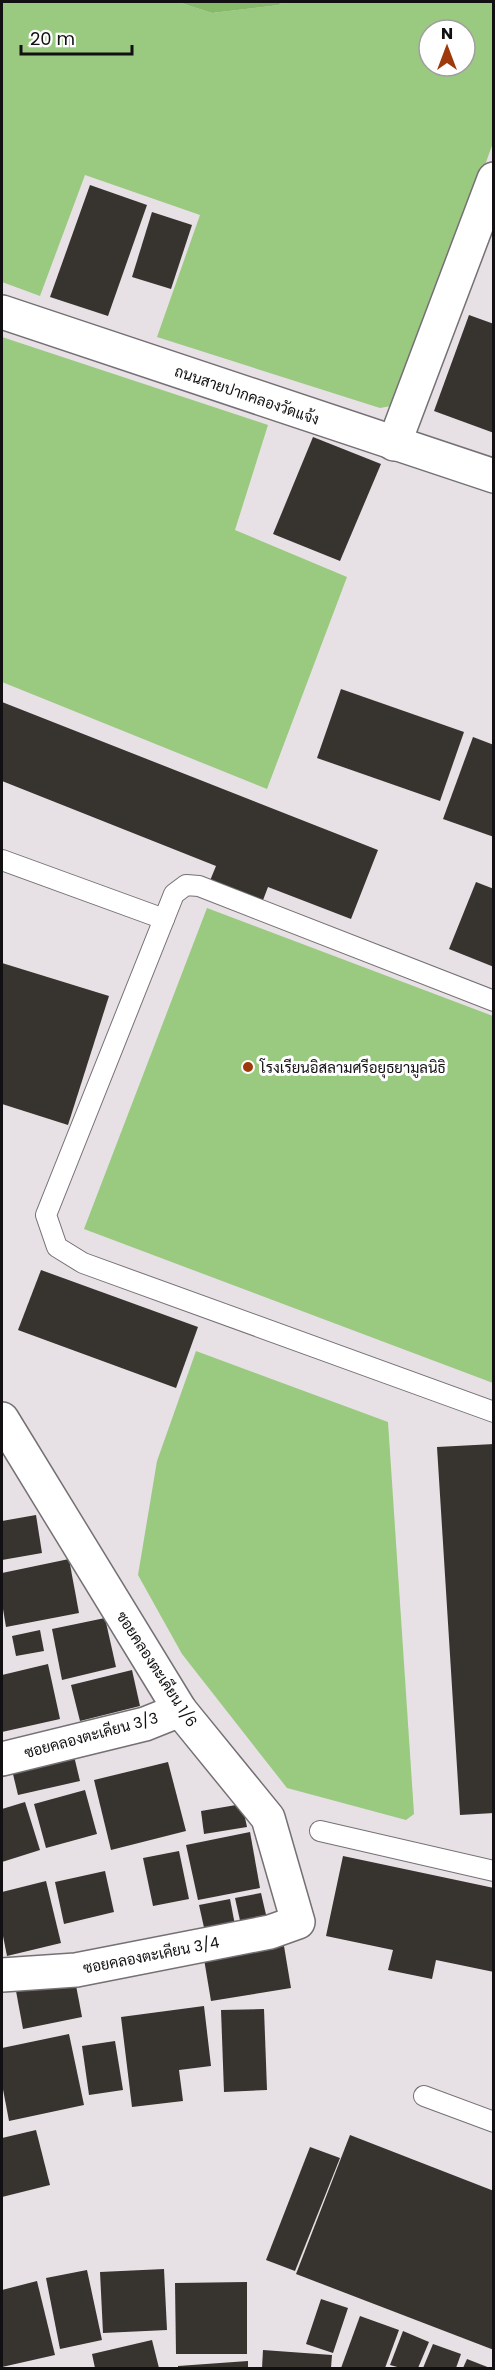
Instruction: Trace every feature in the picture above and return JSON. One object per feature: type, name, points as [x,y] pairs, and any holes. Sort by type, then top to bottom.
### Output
[{"type":"street","points":[[394,444],[494,179]]},
{"type":"street","name":"ถนนสายปากคลองวัดแจ้ง","points":[[2,312],[494,476]]},
{"type":"street","name":"ซอยคลองตะเคียน 1/6","points":[[2,1419],[180,1710],[268,1818],[298,1922]]},
{"type":"street","name":"ซอยคลองตะเคียน 3/3","points":[[2,1759],[145,1724],[180,1710]]},
{"type":"street","name":"ซอยคลองตะเคียน 3/4","points":[[2,1975],[76,1970],[270,1932],[298,1922]]},
{"type":"lane","points":[[2,860],[164,919]]},
{"type":"lane","points":[[494,1001],[200,886],[186,885],[174,894],[46,1215],[57,1247],[83,1263],[494,1412]]},
{"type":"lane","points":[[320,1831],[494,1871]]},
{"type":"lane","points":[[424,2096],[494,2122]]},
{"type":"green space","points":[[2,2],[178,2],[212,13],[279,5],[281,2],[493,2],[493,143],[397,405],[380,408],[157,337],[200,215],[85,175],[40,296],[2,282]]},
{"type":"green space","points":[[178,2],[281,2],[279,5],[212,13]]},
{"type":"green space","points":[[2,337],[268,425],[235,530],[347,577],[267,789],[2,682]]},
{"type":"green space","points":[[207,908],[493,1016],[493,1383],[84,1229]]},
{"type":"green space","points":[[196,1351],[388,1422],[414,1814],[406,1820],[287,1788],[182,1654],[138,1575],[157,1461]]},
{"type":"building","points":[[90,185],[147,205],[108,316],[50,297]]},
{"type":"building","points":[[152,212],[192,225],[171,289],[132,277]]},
{"type":"building","points":[[469,315],[494,324],[494,433],[434,411]]},
{"type":"building","points":[[313,437],[381,464],[340,561],[273,534]]},
{"type":"building","points":[[341,689],[464,732],[440,801],[317,758]]},
{"type":"building","points":[[2,702],[378,850],[351,919],[268,887],[260,908],[207,888],[216,866],[2,781]]},
{"type":"building","points":[[473,737],[494,745],[494,837],[443,819]]},
{"type":"building","points":[[476,882],[494,889],[494,967],[449,949]]},
{"type":"building","points":[[2,963],[109,996],[68,1125],[2,1104]]},
{"type":"building","points":[[41,1270],[198,1327],[176,1388],[18,1330]]},
{"type":"building","points":[[494,1444],[494,1813],[460,1815],[437,1447]]},
{"type":"building","points":[[36,1515],[42,1553],[2,1560],[2,1521]]},
{"type":"building","points":[[69,1559],[79,1613],[6,1627],[2,1603],[2,1573]]},
{"type":"building","points":[[105,1618],[116,1667],[62,1680],[52,1629]]},
{"type":"building","points":[[40,1630],[44,1651],[16,1656],[12,1636]]},
{"type":"building","points":[[48,1664],[60,1719],[2,1732],[2,1675]]},
{"type":"building","points":[[132,1670],[140,1706],[80,1721],[71,1685]]},
{"type":"building","points":[[74,1756],[80,1781],[18,1795],[12,1770]]},
{"type":"building","points":[[168,1762],[186,1831],[111,1850],[94,1780]]},
{"type":"building","points":[[85,1790],[97,1834],[46,1848],[34,1804]]},
{"type":"building","points":[[25,1802],[40,1850],[2,1862],[2,1809]]},
{"type":"building","points":[[242,1804],[247,1827],[204,1834],[201,1811]]},
{"type":"building","points":[[250,1832],[260,1888],[198,1900],[186,1845]]},
{"type":"building","points":[[179,1851],[189,1899],[153,1906],[143,1858]]},
{"type":"building","points":[[343,1856],[494,1888],[494,1972],[436,1960],[432,1979],[388,1970],[393,1950],[326,1936]]},
{"type":"building","points":[[105,1871],[114,1912],[64,1924],[55,1882]]},
{"type":"building","points":[[46,1881],[61,1943],[7,1956],[2,1931],[2,1892]]},
{"type":"building","points":[[261,1893],[267,1919],[241,1925],[235,1898]]},
{"type":"building","points":[[230,1899],[235,1925],[205,1932],[199,1905]]},
{"type":"building","points":[[284,1946],[291,1988],[211,2001],[204,1959]]},
{"type":"building","points":[[75,1980],[82,2017],[23,2029],[16,1991]]},
{"type":"building","points":[[204,2006],[211,2066],[179,2070],[183,2101],[132,2107],[121,2017]]},
{"type":"building","points":[[264,2009],[267,2090],[224,2092],[221,2010]]},
{"type":"building","points":[[69,2034],[84,2105],[9,2121],[2,2084],[2,2048]]},
{"type":"building","points":[[115,2041],[123,2090],[89,2095],[82,2046]]},
{"type":"building","points":[[36,2130],[50,2185],[2,2197],[2,2138]]},
{"type":"building","points":[[350,2135],[494,2191],[494,2350],[296,2274]]},
{"type":"building","points":[[310,2147],[340,2158],[295,2271],[266,2260]]},
{"type":"building","points":[[164,2269],[167,2330],[103,2333],[100,2272]]},
{"type":"building","points":[[87,2270],[102,2340],[60,2349],[46,2278]]},
{"type":"building","points":[[37,2281],[55,2355],[2,2367],[2,2290]]},
{"type":"building","points":[[247,2282],[247,2354],[176,2354],[175,2283]]},
{"type":"building","points":[[321,2299],[348,2308],[333,2353],[306,2344]]},
{"type":"building","points":[[360,2316],[399,2330],[385,2368],[341,2368]]},
{"type":"building","points":[[403,2331],[429,2342],[418,2368],[401,2368],[390,2365]]},
{"type":"building","points":[[152,2340],[159,2368],[95,2368],[92,2354]]},
{"type":"building","points":[[433,2344],[461,2354],[456,2368],[423,2368]]},
{"type":"building","points":[[263,2350],[332,2355],[331,2368],[262,2368]]},
{"type":"building","points":[[467,2359],[490,2368],[463,2368]]},
{"type":"building","points":[[248,2361],[248,2368],[178,2368],[178,2366]]},
{"type":"place","name":"โรงเรียนอิสลามศรีอยุธยามูลนิธิ","points":[[248,1067]]}]
